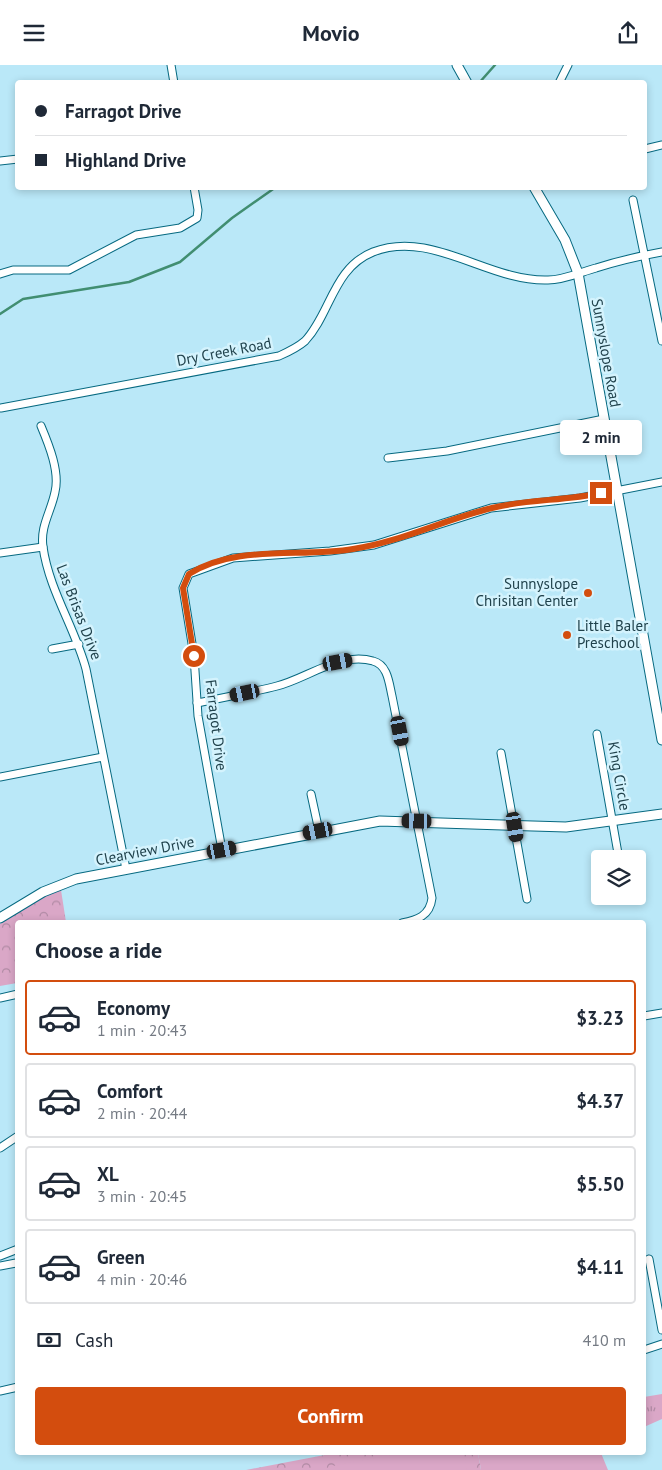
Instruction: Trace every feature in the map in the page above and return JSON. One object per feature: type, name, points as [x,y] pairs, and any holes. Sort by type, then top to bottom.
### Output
[{"type":"street","points":[[171,65],[174,80]]},
{"type":"street","points":[[456,65],[466,80]]},
{"type":"street","points":[[560,80],[568,65]]},
{"type":"street","points":[[647,149],[662,145]]},
{"type":"street","points":[[0,161],[15,159]]},
{"type":"street","points":[[0,274],[13,270],[68,270],[136,235],[180,228],[197,218],[198,210],[195,190]]},
{"type":"street","name":"Sunnyslope Road","points":[[536,190],[565,239],[578,273],[662,740]]},
{"type":"street","points":[[633,200],[662,341]]},
{"type":"street","name":"Dry Creek Road","points":[[1,408],[279,356],[305,341],[339,281],[350,268],[368,254],[390,247],[419,246],[496,271],[537,280],[560,279],[644,255],[662,252]]},
{"type":"street","points":[[388,459],[447,451],[604,419]]},
{"type":"street","name":"Las Brisas Drive","points":[[41,426],[50,448],[56,481],[54,497],[43,526],[43,547],[54,590],[78,644],[86,669],[126,869]]},
{"type":"street","name":"Farragot Drive","points":[[222,850],[201,740],[194,656],[184,582],[189,574],[221,560],[257,555],[352,549],[392,540],[497,506],[572,499],[662,482]]},
{"type":"street","points":[[0,553],[43,547]]},
{"type":"street","points":[[52,649],[78,644]]},
{"type":"street","points":[[197,703],[278,686],[338,662],[364,659],[380,664],[386,671],[392,696],[432,898],[431,906],[426,914],[413,920]]},
{"type":"street","name":"King Circle","points":[[597,735],[617,850]]},
{"type":"street","points":[[501,753],[527,899]]},
{"type":"street","points":[[0,777],[103,757]]},
{"type":"street","points":[[311,794],[318,831]]},
{"type":"street","name":"Clearview Drive","points":[[0,918],[25,901],[58,885],[126,869],[318,831],[380,821],[417,821],[515,827],[566,827],[613,822],[662,813]]},
{"type":"street","points":[[0,998],[15,996]]},
{"type":"street","points":[[646,1016],[662,1013]]},
{"type":"street","points":[[0,1148],[15,1138]]},
{"type":"street","points":[[0,1256],[15,1250]]},
{"type":"street","points":[[649,1259],[662,1330]]},
{"type":"street","points":[[0,1267],[15,1263]]},
{"type":"street","points":[[646,1349],[662,1344]]},
{"type":"street","points":[[0,1391],[15,1388]]},
{"type":"green space","points":[[61,890],[66,920],[15,920],[15,983],[0,986],[0,924],[41,896]]},
{"type":"green space","points":[[662,1394],[662,1419],[646,1426],[646,1397]]},
{"type":"green space","points":[[325,1455],[478,1455],[481,1470],[246,1470]]},
{"type":"green space","points":[[390,1455],[464,1455],[467,1470],[328,1470],[328,1467]]},
{"type":"green space","points":[[478,1455],[602,1455],[608,1470],[481,1470]]},
{"type":"waterway","points":[[482,80],[495,65]]},
{"type":"waterway","points":[[0,314],[23,299],[129,282],[180,262],[232,218],[272,190]]},
{"type":"place","name":"Sunnyslope Chrisitan Center","points":[[588,593]]},
{"type":"place","name":"Little Baler Preschool","points":[[567,635]]},
{"type":"route","points":[[194,656],[192,633],[183,588],[185,579],[189,574],[200,568],[221,560],[233,558],[352,549],[374,545],[470,513],[502,505],[580,498],[601,493]]}]
